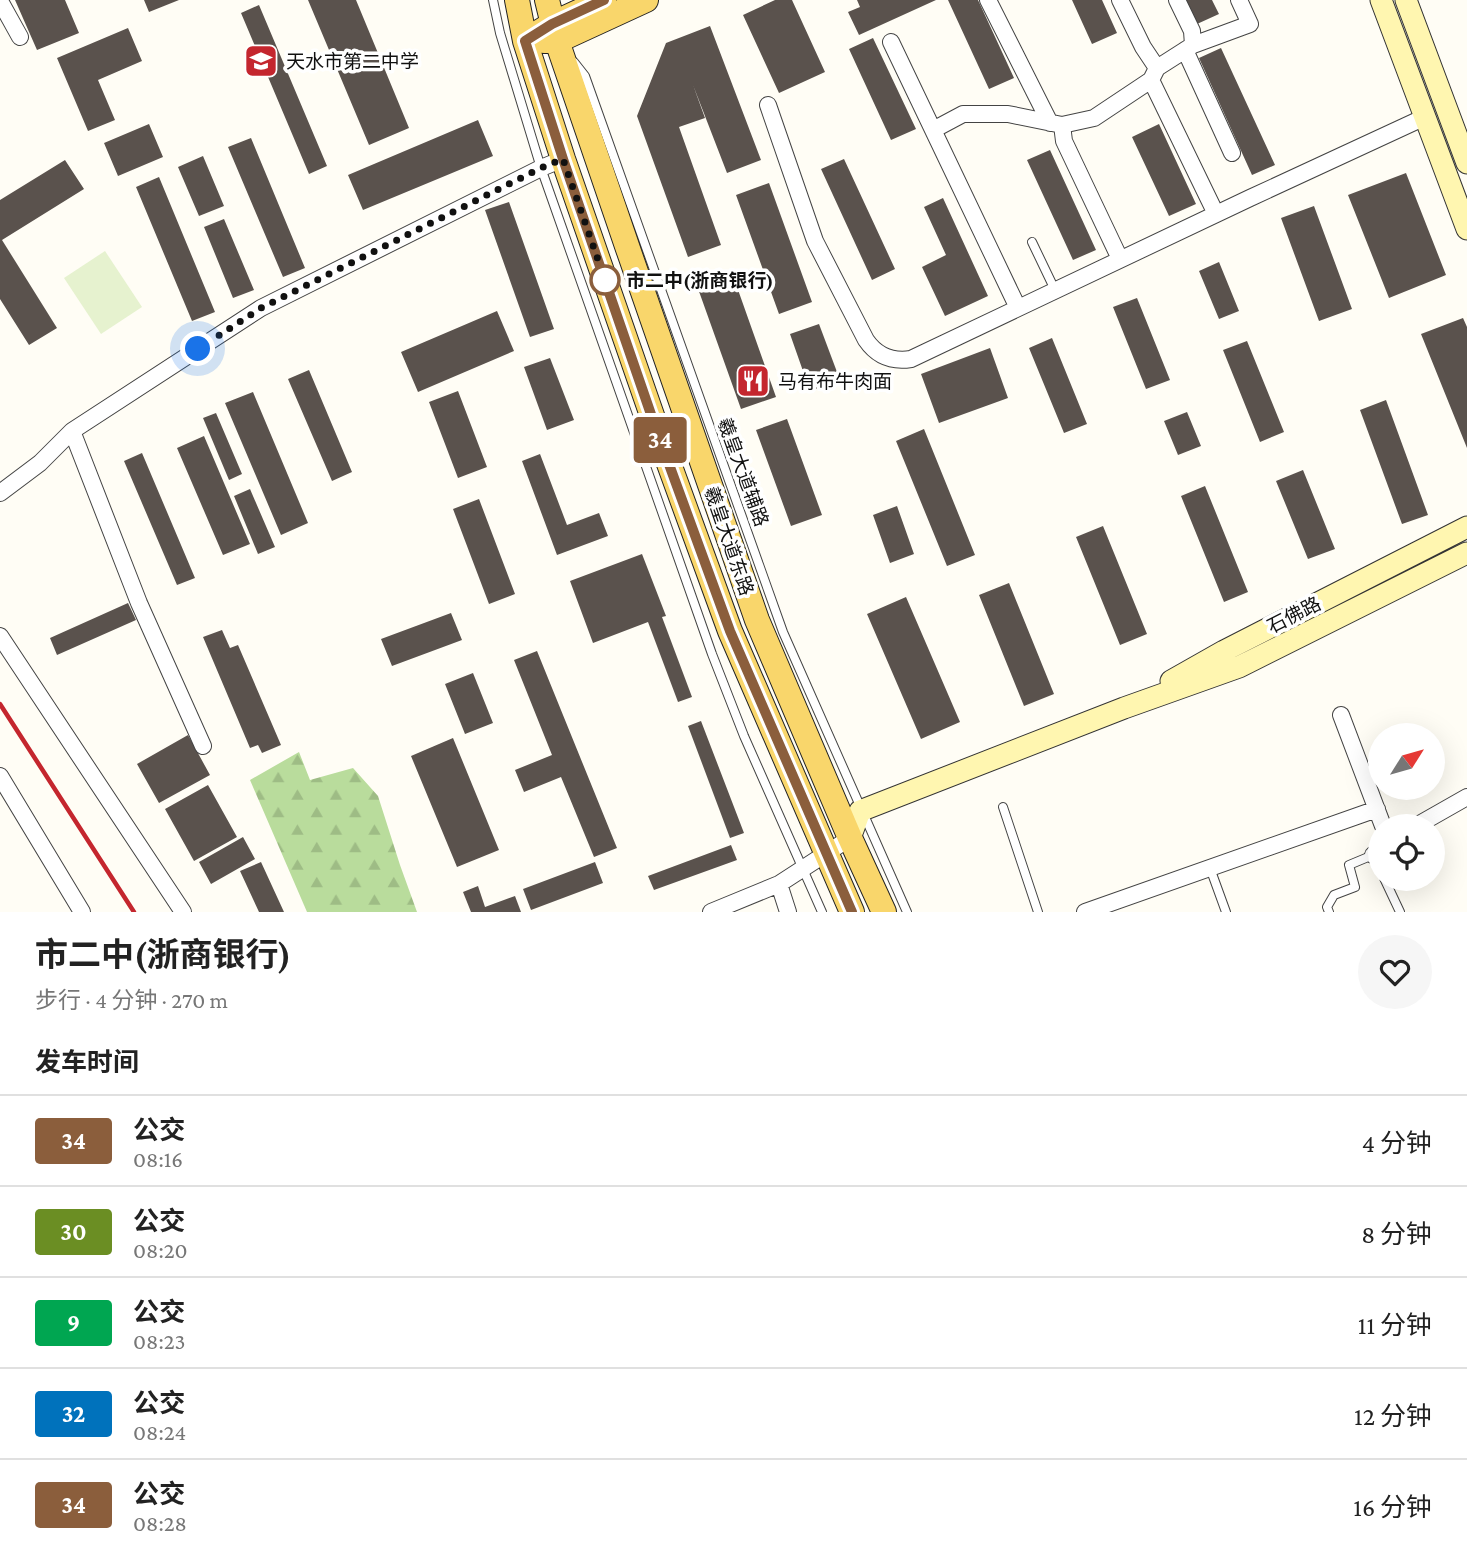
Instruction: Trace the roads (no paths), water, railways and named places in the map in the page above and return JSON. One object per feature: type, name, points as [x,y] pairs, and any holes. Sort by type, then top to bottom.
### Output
[{"type":"main road","name":"羲皇大道东路","points":[[517,0],[552,163],[659,438],[730,631],[852,912]]},
{"type":"main road","points":[[525,41],[552,22],[604,0]]},
{"type":"main road","points":[[552,22],[646,0]]},
{"type":"main road","name":"羲皇大道东路","points":[[552,22],[632,262],[757,620],[884,912]]},
{"type":"street","points":[[988,0],[1056,124],[1120,259]]},
{"type":"street","points":[[1121,0],[1216,214]]},
{"type":"street","points":[[1177,0],[1192,32],[1189,47],[1232,153]]},
{"type":"street","points":[[933,130],[963,114],[1008,114],[1056,124],[1094,118],[1189,47],[1251,24],[1239,0]]},
{"type":"street","points":[[1381,0],[1467,229]]},
{"type":"street","points":[[1406,0],[1467,163]]},
{"type":"street","points":[[0,1],[20,37]]},
{"type":"street","points":[[891,42],[1018,308]]},
{"type":"street","points":[[768,106],[815,241],[866,340],[882,355],[896,360],[911,359],[1425,117]]},
{"type":"street","points":[[0,493],[40,463],[72,431],[261,308],[552,163]]},
{"type":"street","points":[[72,431],[139,603],[203,746]]},
{"type":"street","name":"石佛路","points":[[1124,708],[1224,651],[1467,527]]},
{"type":"street","name":"石佛路","points":[[860,811],[1124,708],[1239,667],[1467,553]]},
{"type":"street","points":[[0,636],[183,912]]},
{"type":"street","points":[[1341,715],[1379,814]]},
{"type":"street","points":[[0,776],[82,912]]},
{"type":"street","points":[[1437,814],[1467,797]]},
{"type":"street","points":[[1086,912],[1377,808]]},
{"type":"street","points":[[711,912],[779,884],[850,838],[860,811]]},
{"type":"street","points":[[779,884],[788,912]]},
{"type":"lane","points":[[493,0],[500,33],[552,163],[712,654],[744,736],[822,912]]},
{"type":"lane","name":"羲皇大道辅路","points":[[552,22],[585,76],[783,632],[906,912]]},
{"type":"lane","points":[[1032,242],[1055,290]]},
{"type":"lane","points":[[1003,807],[1038,912]]},
{"type":"lane","points":[[1329,912],[1327,907],[1334,895],[1355,887],[1349,865],[1368,856]]},
{"type":"lane","points":[[1210,868],[1226,912]]},
{"type":"lane","points":[[1390,891],[1400,912]]},
{"type":"railway","points":[[0,704],[134,912]]},
{"type":"place","name":"天水市第二中学","points":[[261,61]]},
{"type":"place","name":"市二中(浙商银行)","points":[[605,280]]},
{"type":"place","name":"马有布牛肉面","points":[[753,381]]}]
